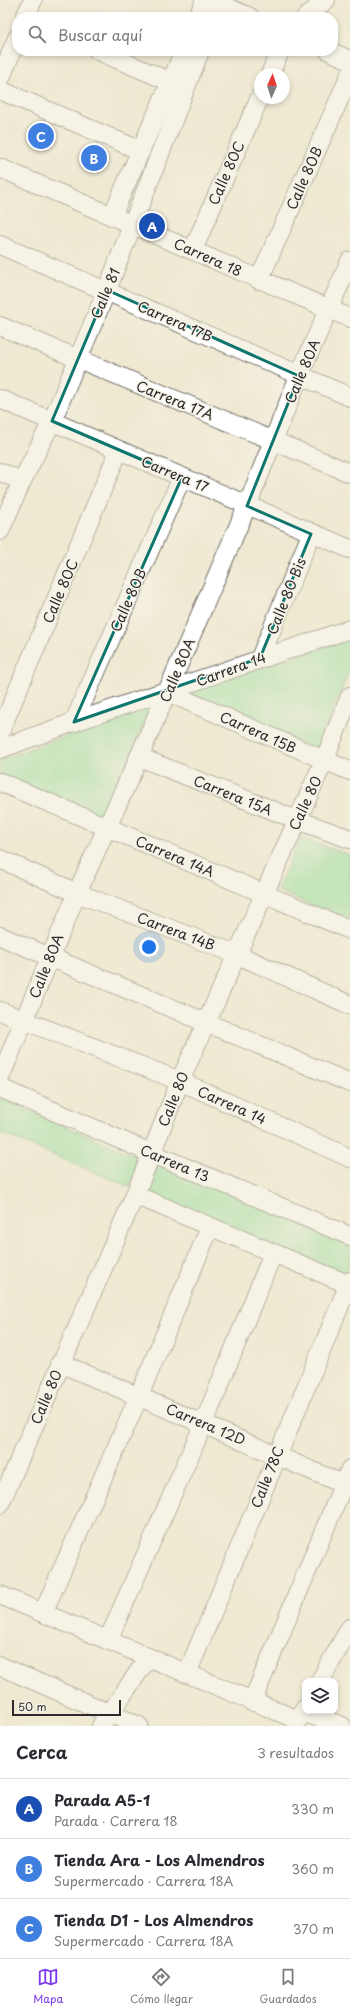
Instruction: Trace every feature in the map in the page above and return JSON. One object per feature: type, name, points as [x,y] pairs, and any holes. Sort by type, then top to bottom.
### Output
[{"type":"street","points":[[28,12],[33,0]]},
{"type":"street","points":[[312,12],[326,0]]},
{"type":"street","points":[[204,12],[213,4],[236,12]]},
{"type":"street","points":[[0,80],[12,50]]},
{"type":"street","points":[[338,55],[350,60]]},
{"type":"street","points":[[110,56],[171,82]]},
{"type":"street","points":[[112,216],[182,56]]},
{"type":"street","name":"Calle 81","points":[[0,531],[22,481],[52,420],[76,359],[107,290],[198,56]]},
{"type":"street","points":[[273,68],[278,56]]},
{"type":"street","name":"Calle 80B","points":[[259,280],[350,75]]},
{"type":"street","points":[[0,90],[141,151]]},
{"type":"street","name":"Calle 80C","points":[[193,250],[257,104]]},
{"type":"street","name":"Carrera 18","points":[[0,168],[350,318]]},
{"type":"street","name":"Carrera 17B","points":[[0,245],[107,290],[299,376],[350,397]]},
{"type":"street","name":"Calle 80A","points":[[0,1078],[77,893],[139,757],[247,506],[299,376],[350,261]]},
{"type":"street","name":"Carrera 17A","points":[[0,326],[350,473]]},
{"type":"street","name":"Carrera 17","points":[[0,399],[52,420],[350,550]]},
{"type":"street","name":"Calle 80C","points":[[0,732],[119,450]]},
{"type":"street","points":[[0,472],[22,481]]},
{"type":"street","name":"Calle 80B","points":[[74,722],[182,478]]},
{"type":"street","name":"Calle 80 Bis","points":[[260,658],[311,534]]},
{"type":"street","name":"Carrera 14","points":[[0,749],[74,722],[167,692],[260,658],[350,629]]},
{"type":"street","name":"Carrera 15B","points":[[167,692],[350,771]]},
{"type":"street","name":"Calle 80","points":[[0,1504],[135,1195],[205,1022],[349,703]]},
{"type":"street","name":"Carrera 15A","points":[[139,757],[297,820],[350,839]]},
{"type":"street","name":"Carrera 14A","points":[[0,782],[350,930]]},
{"type":"street","name":"Carrera 14B","points":[[0,859],[77,893],[236,954],[350,1005]]},
{"type":"street","points":[[0,936],[350,1083]]},
{"type":"street","name":"Carrera 14","points":[[0,1011],[24,1022],[180,1081],[350,1158]]},
{"type":"street","name":"Carrera 13","points":[[0,1088],[350,1236]]},
{"type":"street","points":[[135,1195],[350,1284]]},
{"type":"street","points":[[43,1613],[139,1396],[210,1227]]},
{"type":"street","points":[[108,1640],[204,1423],[273,1253]]},
{"type":"street","name":"Calle 78C","points":[[187,1674],[277,1454],[350,1284]]},
{"type":"street","name":"Carrera 12D","points":[[60,1364],[277,1454],[348,1480]]},
{"type":"street","points":[[252,1702],[348,1480]]},
{"type":"street","points":[[0,1595],[252,1702],[281,1720],[298,1720],[302,1713]]},
{"type":"street","points":[[322,1678],[344,1651],[350,1628]]},
{"type":"street","points":[[106,1719],[148,1658]]},
{"type":"street","points":[[0,1666],[106,1719],[139,1726]]},
{"type":"street","points":[[314,1714],[342,1726]]},
{"type":"highlighted area","points":[[107,290],[299,376],[247,506],[311,534],[260,658],[74,722],[182,477],[52,421]]},
{"type":"green space","points":[[350,639],[350,669],[316,750],[186,692]]},
{"type":"green space","points":[[153,704],[102,818],[0,775],[0,760]]},
{"type":"green space","points":[[300,838],[350,855],[350,922],[277,890]]},
{"type":"green space","points":[[0,1098],[142,1159],[130,1187],[0,1133]]},
{"type":"green space","points":[[158,1164],[350,1244],[350,1261],[344,1275],[144,1192]]},
{"type":"place","name":"Tienda D1 - Los Almendros","points":[[41,136]]},
{"type":"place","name":"Tienda Ara - Los Almendros","points":[[94,158]]},
{"type":"place","name":"Parada A5-1","points":[[152,226]]}]
